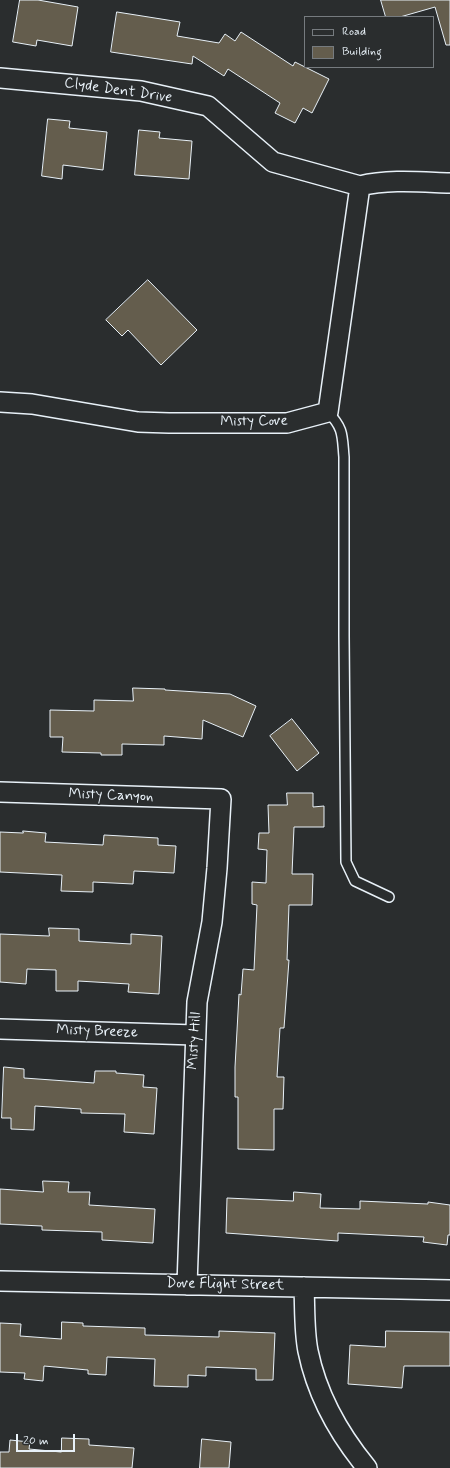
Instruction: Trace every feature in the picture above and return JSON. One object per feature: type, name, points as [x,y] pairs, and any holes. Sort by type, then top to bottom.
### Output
[{"type":"street","name":"Clyde Dent Drive","points":[[0,78],[141,91],[208,106],[273,162],[360,186],[396,181],[450,183]]},
{"type":"street","points":[[328,412],[360,186]]},
{"type":"street","name":"Misty Cove","points":[[0,402],[32,404],[138,422],[287,423],[328,412]]},
{"type":"street","name":"Misty Canyon","points":[[0,792],[221,799]]},
{"type":"street","name":"Misty Hill","points":[[187,1285],[197,1002],[212,922],[221,799]]},
{"type":"street","name":"Misty Breeze","points":[[0,1029],[195,1035]]},
{"type":"street","name":"Dove Flight Street","points":[[0,1281],[450,1290]]},
{"type":"street","points":[[304,1287],[308,1351],[316,1378],[326,1404],[339,1430],[367,1468]]},
{"type":"lane","points":[[328,412],[338,422],[342,431],[344,457],[346,862],[355,880],[389,897]]},
{"type":"building","points":[[20,0],[38,0],[78,7],[72,46],[37,40],[36,46],[13,42]]},
{"type":"building","points":[[381,0],[450,0],[450,45],[446,45],[435,7],[404,16],[386,16]]},
{"type":"building","points":[[117,12],[180,22],[177,36],[219,43],[225,34],[235,41],[241,32],[293,66],[295,62],[304,66],[304,68],[307,68],[329,79],[312,113],[303,108],[295,123],[275,113],[280,103],[228,69],[224,76],[193,56],[192,64],[111,52]]},
{"type":"building","points":[[48,119],[70,121],[69,128],[107,132],[103,170],[63,165],[62,179],[42,176]]},
{"type":"building","points":[[139,130],[160,132],[159,138],[192,141],[189,179],[135,175]]},
{"type":"building","points":[[148,280],[197,330],[161,365],[128,330],[122,336],[106,320]]},
{"type":"building","points":[[133,688],[230,694],[256,706],[243,737],[203,720],[202,739],[164,736],[164,745],[122,744],[122,755],[101,755],[101,753],[62,752],[63,737],[50,737],[50,710],[94,711],[94,700],[133,701]]},
{"type":"building","points":[[292,719],[319,753],[297,771],[270,736]]},
{"type":"building","points":[[287,793],[313,793],[313,807],[324,806],[324,827],[294,827],[292,874],[313,874],[312,905],[289,905],[287,960],[289,960],[284,1028],[280,1028],[277,1077],[284,1077],[283,1109],[274,1109],[274,1150],[238,1149],[238,1097],[235,1097],[235,1067],[239,994],[241,995],[243,969],[254,970],[257,905],[252,904],[252,882],[266,883],[267,850],[258,849],[259,833],[269,833],[268,805],[287,805]]},
{"type":"building","points":[[23,831],[46,833],[45,842],[103,845],[104,835],[158,838],[158,845],[176,846],[174,873],[134,871],[133,884],[93,882],[93,892],[61,891],[62,875],[0,872],[0,832],[23,833]]},
{"type":"building","points":[[49,928],[79,929],[79,941],[131,944],[131,934],[162,936],[159,994],[128,992],[129,984],[78,981],[78,991],[56,991],[56,970],[27,969],[26,984],[0,982],[0,934],[49,936]]},
{"type":"building","points":[[4,1067],[24,1069],[24,1078],[94,1083],[95,1071],[116,1071],[116,1073],[144,1075],[143,1087],[157,1088],[154,1134],[124,1132],[125,1114],[81,1113],[81,1109],[35,1106],[34,1130],[11,1129],[11,1118],[2,1118]]},
{"type":"building","points":[[43,1181],[69,1182],[68,1192],[90,1192],[89,1205],[155,1209],[153,1243],[102,1240],[102,1232],[42,1230],[42,1226],[0,1224],[0,1189],[43,1192]]},
{"type":"building","points":[[294,1192],[321,1194],[320,1208],[360,1209],[360,1201],[428,1204],[428,1202],[450,1205],[450,1235],[448,1235],[447,1245],[423,1242],[424,1237],[338,1233],[338,1241],[226,1233],[227,1198],[293,1201]]},
{"type":"building","points":[[62,1322],[83,1323],[83,1326],[145,1328],[145,1335],[219,1337],[219,1331],[275,1333],[273,1380],[256,1380],[256,1369],[206,1367],[206,1376],[188,1375],[188,1387],[154,1386],[155,1359],[107,1357],[106,1375],[88,1374],[88,1370],[44,1366],[43,1381],[24,1379],[25,1373],[0,1372],[0,1323],[21,1324],[20,1336],[61,1339]]},
{"type":"building","points":[[386,1331],[450,1332],[450,1366],[404,1366],[402,1388],[348,1384],[350,1345],[385,1347]]},
{"type":"building","points":[[62,1438],[89,1439],[89,1445],[134,1448],[132,1468],[0,1468],[0,1452],[9,1452],[10,1440],[30,1442],[29,1449],[61,1452]]},
{"type":"building","points":[[202,1439],[231,1442],[229,1468],[200,1468]]}]
